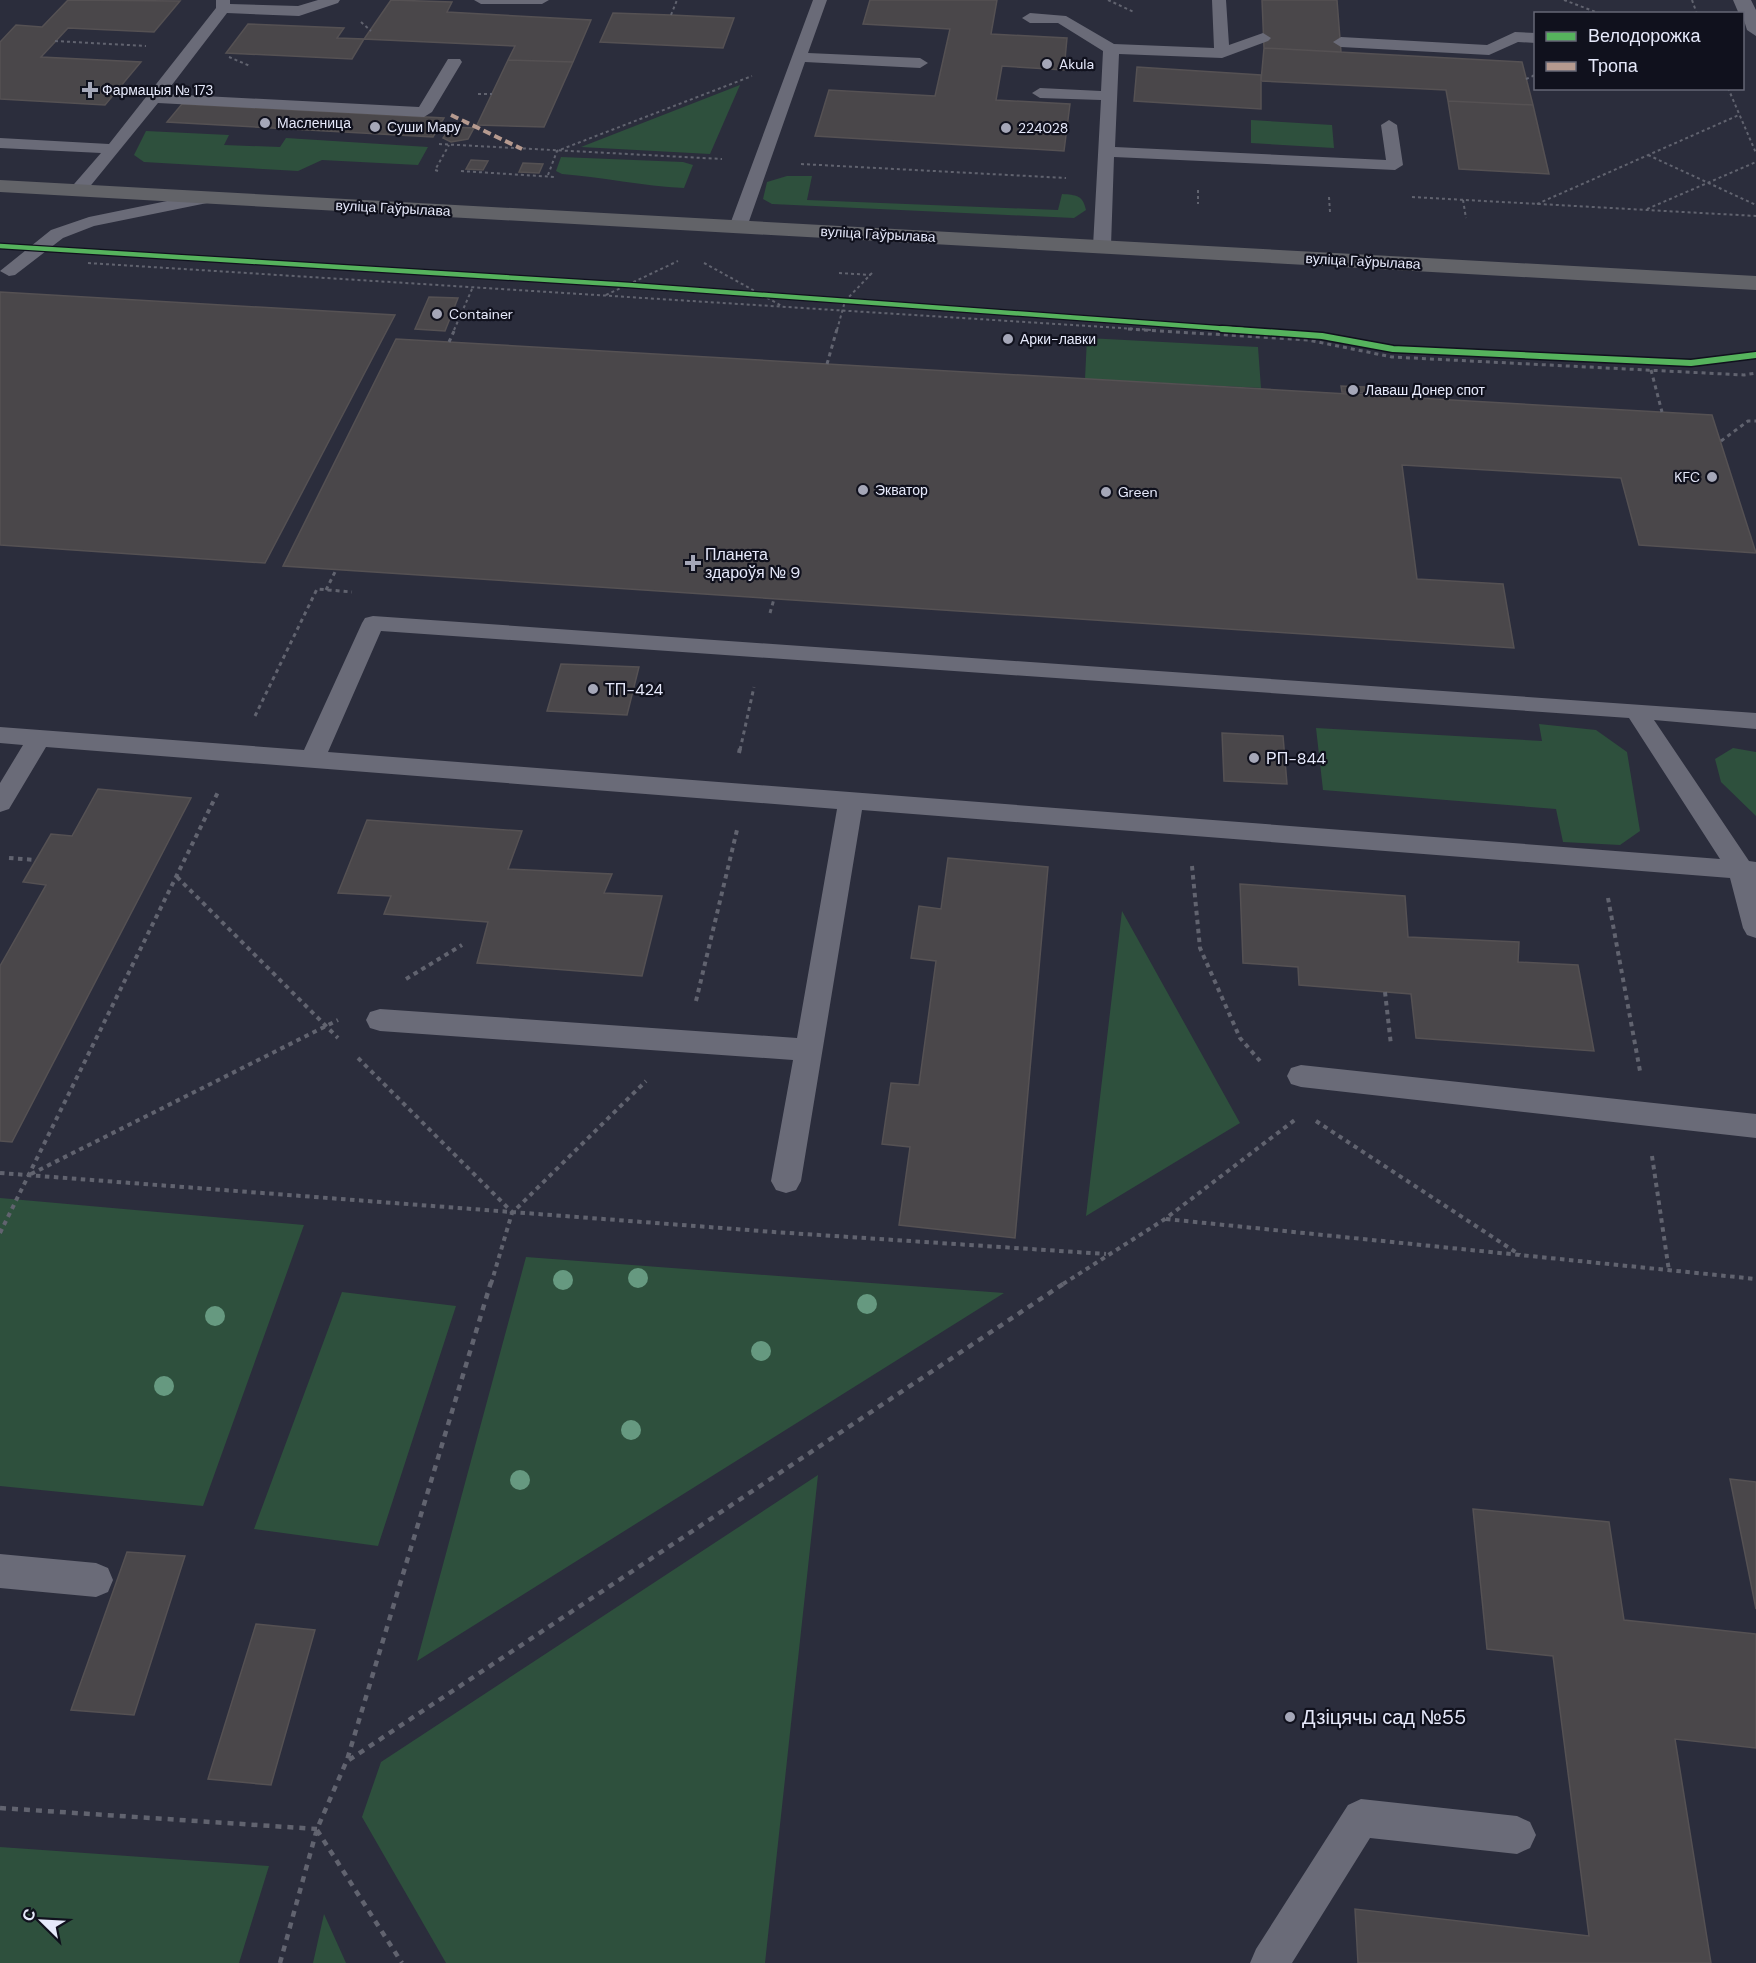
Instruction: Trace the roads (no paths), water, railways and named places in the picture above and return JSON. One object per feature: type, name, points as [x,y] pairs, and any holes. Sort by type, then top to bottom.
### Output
[{"type":"main road","name":"вуліца Гаўрылава","points":[[0,186],[1756,283]]},
{"type":"street","points":[[1742,0],[1754,23]]},
{"type":"lane","points":[[77,191],[114,149],[223,4],[299,11],[333,0]]},
{"type":"lane","points":[[481,0],[542,0]]},
{"type":"lane","points":[[1219,0],[1222,53]]},
{"type":"lane","points":[[738,227],[759,162],[798,57],[815,1]]},
{"type":"lane","points":[[1030,18],[1061,19],[1111,49],[1222,53],[1263,38]]},
{"type":"lane","points":[[1341,42],[1489,50],[1515,37],[1534,38]]},
{"type":"lane","points":[[1102,246],[1111,49]]},
{"type":"lane","points":[[798,57],[920,63]]},
{"type":"lane","points":[[153,98],[424,112],[454,62]]},
{"type":"lane","points":[[1041,93],[1108,96]]},
{"type":"lane","points":[[1106,152],[1395,165],[1389,125]]},
{"type":"lane","points":[[0,143],[114,149]]},
{"type":"lane","points":[[9,272],[27,259],[36,248],[57,234],[89,222],[211,197]]},
{"type":"lane","points":[[313,758],[373,623],[1756,721]]},
{"type":"lane","points":[[1636,711],[1748,871],[1756,928]]},
{"type":"lane","points":[[0,735],[1748,871]]},
{"type":"lane","points":[[0,803],[39,739]]},
{"type":"lane","points":[[786,1181],[851,802]]},
{"type":"lane","points":[[380,1020],[808,1050]]},
{"type":"lane","points":[[1301,1076],[1756,1126]]},
{"type":"lane","points":[[0,1570],[96,1580]]},
{"type":"lane","points":[[1270,1963],[1361,1818],[1517,1835]]},
{"type":"place","name":"Akula","points":[[1047,64]]},
{"type":"place","name":"Фармацыя № 173","points":[[90,90]]},
{"type":"place","name":"Масленица","points":[[265,123]]},
{"type":"place","name":"Суши Мару","points":[[375,127]]},
{"type":"place","name":"224028","points":[[1006,128]]},
{"type":"place","name":"Container","points":[[437,314]]},
{"type":"place","name":"Арки-лавки","points":[[1008,339]]},
{"type":"place","name":"Лаваш Донер спот","points":[[1353,390]]},
{"type":"place","name":"KFC","points":[[1712,477]]},
{"type":"place","name":"Экватор","points":[[863,490]]},
{"type":"place","name":"Green","points":[[1106,492]]},
{"type":"place","name":"Планета здароўя № 9","points":[[693,563]]},
{"type":"place","name":"ТП-424","points":[[593,689]]},
{"type":"place","name":"РП-844","points":[[1254,758]]},
{"type":"place","name":"Дзіцячы сад №55","points":[[1290,1717]]}]
